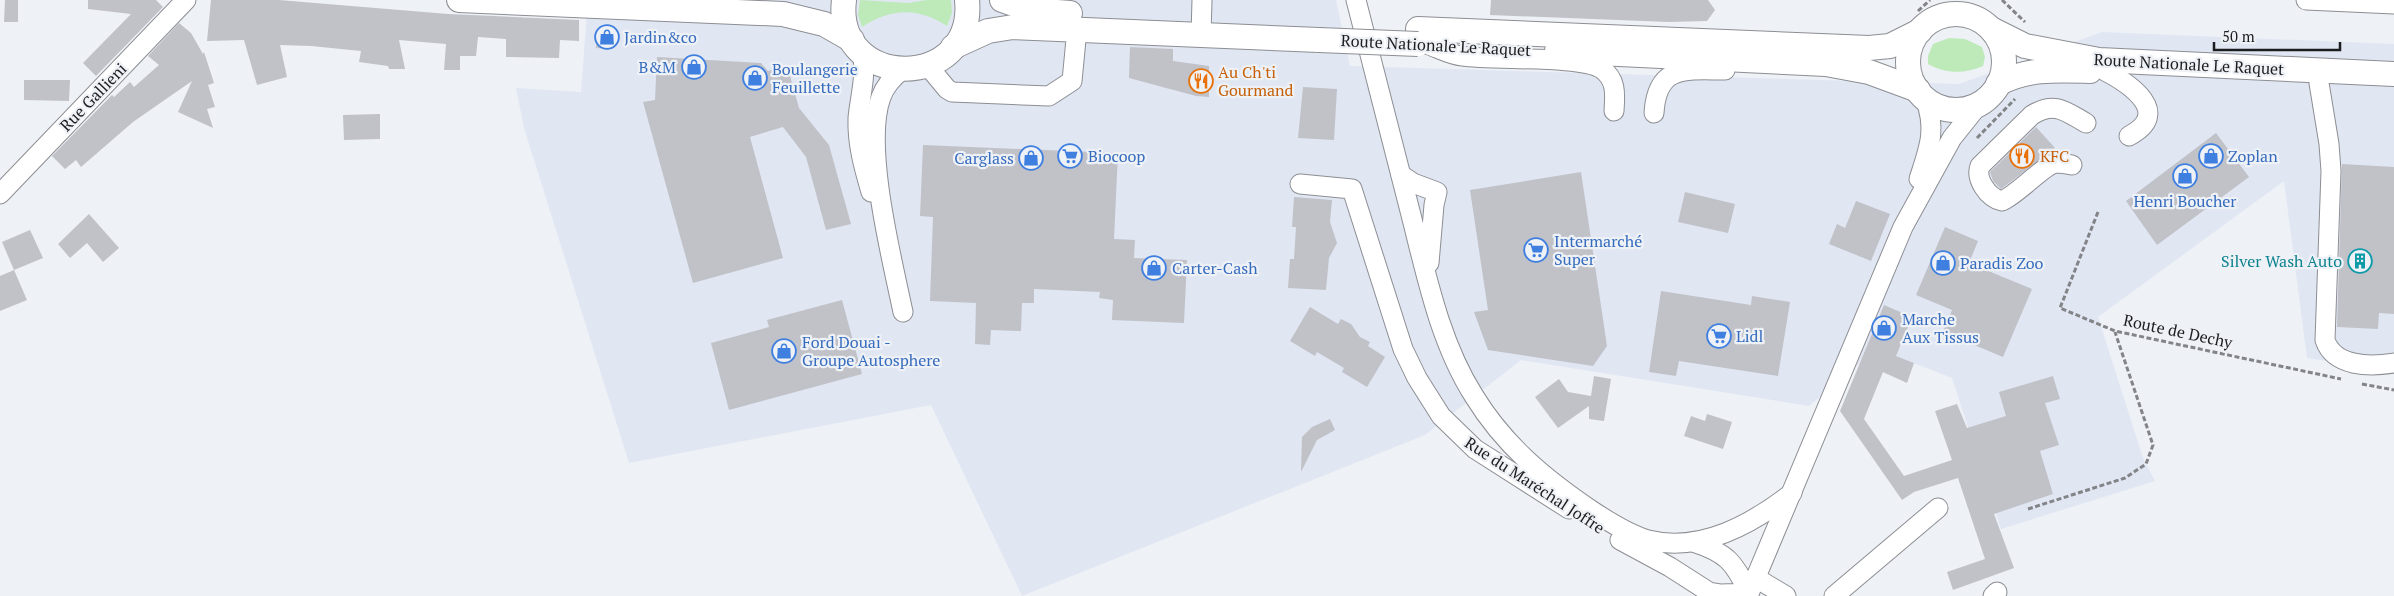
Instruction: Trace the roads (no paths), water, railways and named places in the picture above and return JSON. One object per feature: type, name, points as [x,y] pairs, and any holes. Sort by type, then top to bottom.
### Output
[{"type":"main road","points":[[459,0],[783,14],[824,24],[857,46],[880,65],[902,70],[928,66],[942,58],[954,47],[965,26],[967,0]]},
{"type":"main road","points":[[719,0],[770,2],[794,0]]},
{"type":"main road","points":[[844,0],[844,20],[857,46]]},
{"type":"main road","name":"Route Nationale Le Raquet","points":[[1002,0],[1031,10],[1049,12],[1202,18],[1320,32],[1760,52],[1875,48],[1890,46],[1920,31]]},
{"type":"main road","points":[[1952,14],[1973,17],[1991,29],[2000,42],[2004,58],[1998,84],[1989,96],[1980,103],[1965,108],[1949,109],[1939,106],[1922,94],[1911,76],[1909,60],[1912,44],[1920,31],[1932,20],[1952,14]]},
{"type":"main road","name":"Route Nationale Le Raquet","points":[[954,47],[988,31],[1004,27],[1077,29],[1202,18]]},
{"type":"main road","name":"Route Nationale Le Raquet","points":[[1991,29],[2025,46],[2098,60],[2391,80]]},
{"type":"main road","name":"Route Nationale Le Raquet","points":[[1760,52],[1848,66],[1891,79],[1922,94]]},
{"type":"main road","name":"Route Nationale Le Raquet","points":[[1998,84],[2015,75],[2034,71],[2105,71],[2319,83],[2391,80]]},
{"type":"street","name":"Rue Gallieni","points":[[0,194],[186,0]]},
{"type":"street","points":[[1356,0],[1429,287],[1450,348],[1467,385],[1501,434],[1527,462],[1553,484],[1626,531],[1656,541],[1693,542],[1714,537],[1748,522],[1792,493]]},
{"type":"street","points":[[2306,0],[2394,4]]},
{"type":"street","points":[[928,66],[952,92],[1049,96],[1072,81],[1077,29]]},
{"type":"street","points":[[1422,37],[1462,56],[1576,62],[1595,66],[1606,73],[1614,85],[1614,111]]},
{"type":"street","points":[[857,46],[865,69],[858,118],[858,141],[875,207],[891,252]]},
{"type":"street","points":[[1654,113],[1657,92],[1663,83],[1674,74],[1687,70],[1738,69],[1760,52]]},
{"type":"street","points":[[902,70],[892,78],[880,97],[875,135],[879,184],[903,312]]},
{"type":"street","points":[[2105,71],[2130,86],[2146,104],[2148,114],[2144,124],[2129,136]]},
{"type":"street","points":[[2319,83],[2329,144],[2331,171],[2326,340],[2333,354],[2346,362],[2394,364]]},
{"type":"street","points":[[1751,589],[1903,227],[1932,132],[1932,118],[1922,94]]},
{"type":"street","points":[[1903,227],[1952,138],[1980,103]]},
{"type":"street","points":[[2072,165],[2055,163],[2012,197],[2002,202],[1993,197],[1977,173],[1980,166],[2032,115],[2042,109],[2058,108],[2086,123]]},
{"type":"street","points":[[1401,175],[1413,183],[1437,192],[1430,241],[1429,287]]},
{"type":"street","name":"Rue du Maréchal Joffre","points":[[1300,184],[1352,189],[1407,359],[1441,416],[1452,428],[1475,448],[1543,493],[1704,589],[1714,593],[1751,589]]},
{"type":"street","points":[[1834,596],[1938,508]]},
{"type":"street","points":[[1693,542],[1724,555],[1735,566],[1751,589],[1786,596]]},
{"type":"street","name":"Rue du Maréchal Joffre","points":[[1684,576],[1700,596]]},
{"type":"place","name":"Jardin&co","points":[[607,37]]},
{"type":"place","name":"B&M","points":[[694,67]]},
{"type":"place","name":"Boulangerie Feuillette","points":[[755,78]]},
{"type":"place","name":"Au Ch'ti Gourmand","points":[[1201,81]]},
{"type":"place","name":"Biocoop","points":[[1070,156]]},
{"type":"place","name":"KFC","points":[[2022,156]]},
{"type":"place","name":"Zoplan","points":[[2211,156]]},
{"type":"place","name":"Carglass","points":[[1031,158]]},
{"type":"place","name":"Henri Boucher","points":[[2185,176]]},
{"type":"place","name":"Intermarché Super","points":[[1536,250]]},
{"type":"place","name":"Silver Wash Auto","points":[[2360,261]]},
{"type":"place","name":"Paradis Zoo","points":[[1943,263]]},
{"type":"place","name":"Carter-Cash","points":[[1154,268]]},
{"type":"place","name":"Marche Aux Tissus","points":[[1884,328]]},
{"type":"place","name":"Lidl","points":[[1719,336]]},
{"type":"place","name":"Ford Douai - Groupe Autosphere","points":[[784,351]]}]
